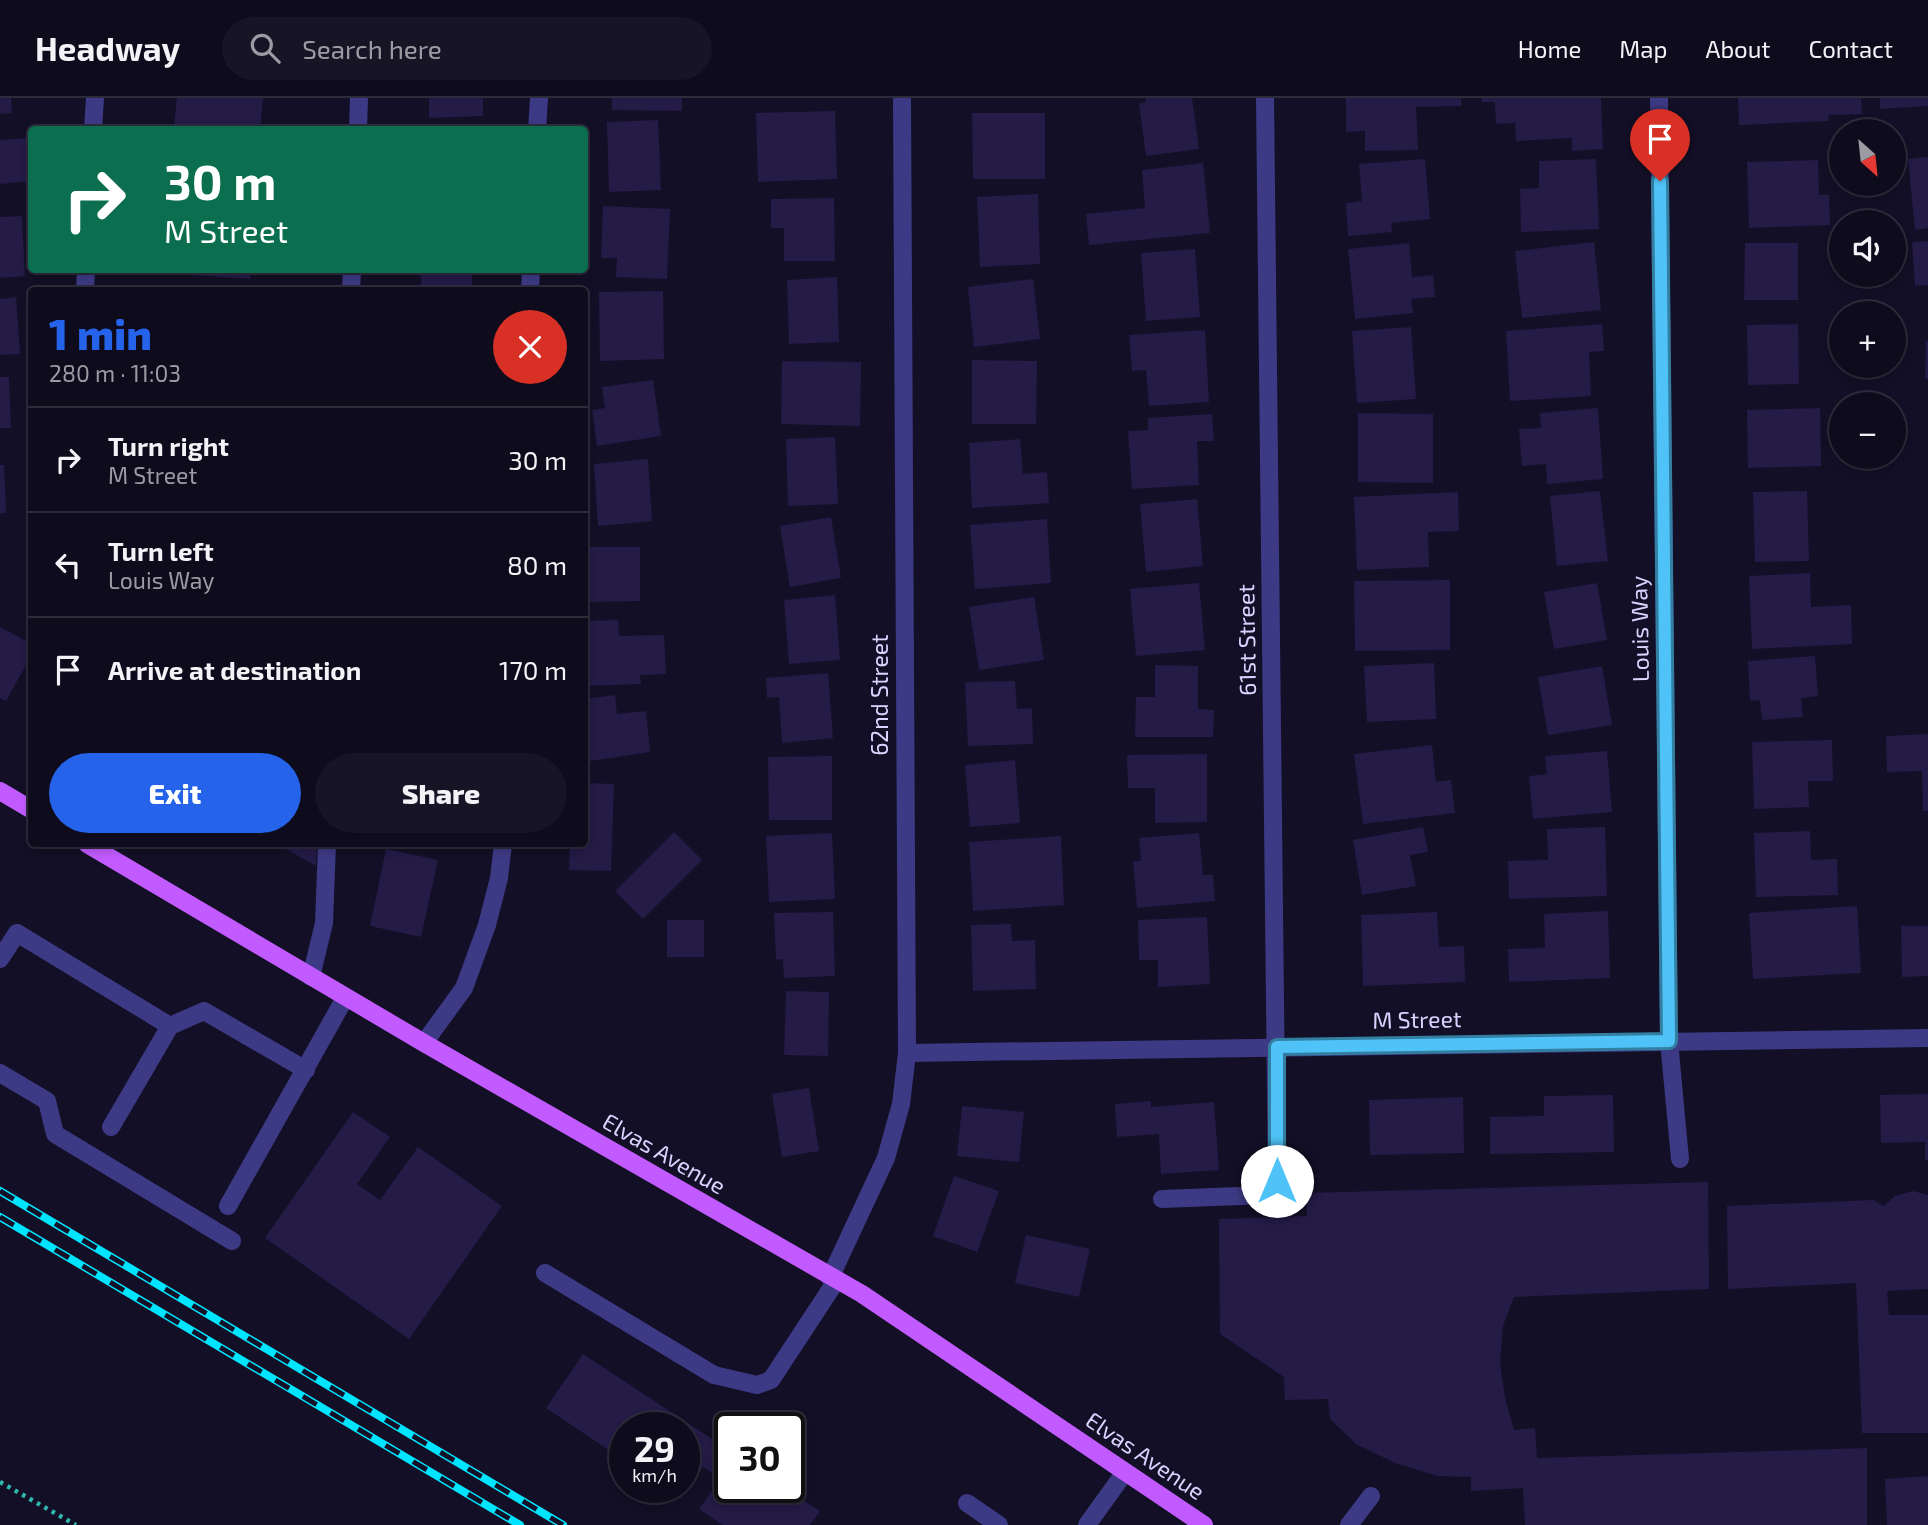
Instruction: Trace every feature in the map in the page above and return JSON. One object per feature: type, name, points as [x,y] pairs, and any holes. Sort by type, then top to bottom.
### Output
[{"type":"main road","points":[[0,791],[28,808]]},
{"type":"main road","name":"Elvas Avenue","points":[[92,847],[345,998],[862,1294],[1204,1525]]},
{"type":"street","points":[[93,126],[95,98]]},
{"type":"street","points":[[358,126],[359,98]]},
{"type":"street","points":[[537,126],[539,98]]},
{"type":"street","name":"62nd Street","points":[[545,1273],[714,1375],[757,1385],[771,1380],[833,1279],[886,1158],[901,1104],[907,1053],[902,98]]},
{"type":"street","name":"61st Street","points":[[1162,1199],[1266,1195],[1277,1181],[1265,98]]},
{"type":"street","name":"Louis Way","points":[[1659,98],[1669,1041],[1680,1159]]},
{"type":"street","points":[[311,977],[324,923],[327,847]]},
{"type":"street","points":[[424,1043],[464,988],[487,925],[499,878],[503,847]]},
{"type":"street","points":[[0,960],[17,933],[170,1026]]},
{"type":"street","points":[[228,1206],[345,998]]},
{"type":"street","points":[[111,1127],[170,1026],[204,1011],[306,1070]]},
{"type":"street","name":"M Street","points":[[907,1053],[1928,1038]]},
{"type":"street","points":[[0,1073],[47,1101],[55,1135],[232,1241]]},
{"type":"street","points":[[1087,1525],[1125,1472]]},
{"type":"street","points":[[1349,1525],[1371,1496]]},
{"type":"street","points":[[967,1503],[999,1525]]},
{"type":"path","points":[[0,1482],[76,1525]]},
{"type":"building","points":[[0,98],[11,98],[12,113],[0,114]]},
{"type":"building","points":[[177,98],[263,98],[260,126],[174,126]]},
{"type":"building","points":[[429,98],[483,98],[483,116],[429,118]]},
{"type":"building","points":[[612,98],[682,98],[682,111],[612,110]]},
{"type":"building","points":[[1145,98],[1192,98],[1199,149],[1146,156],[1139,104],[1146,102]]},
{"type":"building","points":[[1346,98],[1461,98],[1461,106],[1416,107],[1418,150],[1365,151],[1365,131],[1346,132]]},
{"type":"building","points":[[1482,98],[1601,98],[1603,149],[1572,151],[1572,138],[1516,141],[1515,123],[1496,124],[1495,102],[1482,102]]},
{"type":"building","points":[[1738,98],[1861,98],[1862,114],[1829,115],[1828,121],[1739,125]]},
{"type":"building","points":[[1880,98],[1928,98],[1928,106],[1880,109]]},
{"type":"building","points":[[835,111],[837,179],[758,182],[756,113]]},
{"type":"building","points":[[972,113],[1045,113],[1045,179],[973,179]]},
{"type":"building","points":[[658,120],[661,190],[609,192],[607,122]]},
{"type":"building","points":[[27,138],[28,181],[0,184],[0,140]]},
{"type":"building","points":[[1928,157],[1928,228],[1915,230],[1908,159]]},
{"type":"building","points":[[1425,159],[1430,219],[1391,223],[1392,232],[1348,236],[1346,203],[1362,201],[1359,164]]},
{"type":"building","points":[[1596,159],[1599,229],[1521,232],[1520,189],[1539,188],[1539,161]]},
{"type":"building","points":[[1818,160],[1819,195],[1829,195],[1829,225],[1749,228],[1747,162]]},
{"type":"building","points":[[1203,163],[1210,233],[1089,245],[1086,214],[1145,208],[1142,170]]},
{"type":"building","points":[[1038,194],[1040,264],[980,267],[977,197]]},
{"type":"building","points":[[834,198],[835,261],[784,261],[784,228],[771,228],[771,199]]},
{"type":"building","points":[[603,206],[670,209],[667,279],[616,277],[617,258],[601,258]]},
{"type":"building","points":[[22,216],[25,276],[0,278],[0,217]]},
{"type":"building","points":[[1928,241],[1928,285],[1915,286],[1912,242]]},
{"type":"building","points":[[1594,242],[1601,310],[1522,318],[1515,251]]},
{"type":"building","points":[[1409,243],[1412,277],[1433,275],[1435,297],[1411,299],[1413,313],[1355,319],[1348,249]]},
{"type":"building","points":[[1745,243],[1798,243],[1798,300],[1744,300]]},
{"type":"building","points":[[1195,249],[1200,317],[1146,321],[1141,253]]},
{"type":"building","points":[[163,273],[250,273],[250,279]]},
{"type":"building","points":[[421,273],[472,273],[472,287],[421,287]]},
{"type":"building","points":[[837,277],[839,342],[789,344],[787,280]]},
{"type":"building","points":[[1033,279],[1040,339],[974,347],[968,287]]},
{"type":"building","points":[[663,291],[664,359],[600,361],[599,292]]},
{"type":"building","points":[[16,297],[20,354],[0,355],[0,299]]},
{"type":"building","points":[[1602,324],[1604,351],[1589,352],[1591,396],[1510,401],[1506,331]]},
{"type":"building","points":[[1798,324],[1799,384],[1748,385],[1747,325]]},
{"type":"building","points":[[1411,327],[1416,399],[1357,403],[1352,331]]},
{"type":"building","points":[[1205,330],[1209,402],[1149,406],[1146,370],[1132,371],[1129,335]]},
{"type":"building","points":[[1928,341],[1928,379],[1925,379]]},
{"type":"building","points":[[972,360],[1037,361],[1036,424],[972,424]]},
{"type":"building","points":[[782,361],[861,362],[860,426],[781,424]]},
{"type":"building","points":[[0,377],[9,377],[11,428],[0,428]]},
{"type":"building","points":[[653,380],[661,436],[597,446],[592,410],[605,408],[602,387]]},
{"type":"building","points":[[1598,408],[1603,479],[1547,484],[1546,464],[1522,466],[1519,429],[1541,428],[1540,413]]},
{"type":"building","points":[[1820,408],[1821,466],[1748,468],[1747,410]]},
{"type":"building","points":[[1358,413],[1433,414],[1433,483],[1358,482]]},
{"type":"building","points":[[1212,414],[1214,441],[1197,441],[1199,485],[1132,489],[1128,431],[1148,430],[1148,418]]},
{"type":"building","points":[[835,437],[838,504],[788,506],[786,439]]},
{"type":"building","points":[[1020,439],[1023,474],[1047,472],[1049,503],[972,508],[969,443]]},
{"type":"building","points":[[648,459],[652,521],[598,526],[594,464]]},
{"type":"building","points":[[0,465],[4,465],[6,513],[0,513]]},
{"type":"building","points":[[1600,491],[1608,561],[1557,566],[1550,496]]},
{"type":"building","points":[[1807,491],[1809,561],[1755,562],[1753,492]]},
{"type":"building","points":[[1458,492],[1459,531],[1428,532],[1429,567],[1357,570],[1354,497]]},
{"type":"building","points":[[1197,499],[1203,566],[1146,572],[1140,504]]},
{"type":"building","points":[[831,517],[841,578],[790,587],[780,526]]},
{"type":"building","points":[[1047,519],[1051,583],[975,589],[970,525]]},
{"type":"building","points":[[588,547],[640,547],[640,601],[588,602]]},
{"type":"building","points":[[1810,573],[1811,607],[1851,605],[1852,644],[1752,649],[1749,576]]},
{"type":"building","points":[[1450,580],[1450,650],[1355,651],[1354,581]]},
{"type":"building","points":[[1199,583],[1205,650],[1136,656],[1130,589]]},
{"type":"building","points":[[1597,583],[1607,640],[1554,649],[1544,592]]},
{"type":"building","points":[[835,595],[840,660],[789,664],[784,600]]},
{"type":"building","points":[[1034,597],[1044,660],[979,670],[969,607]]},
{"type":"building","points":[[618,620],[619,636],[664,635],[666,674],[640,675],[641,684],[588,686],[588,621]]},
{"type":"building","points":[[0,627],[28,642],[28,661],[6,701],[0,698]]},
{"type":"building","points":[[1815,656],[1818,696],[1801,698],[1803,717],[1762,720],[1760,700],[1750,701],[1748,661]]},
{"type":"building","points":[[1434,663],[1436,719],[1367,722],[1364,666]]},
{"type":"building","points":[[1155,665],[1198,666],[1198,709],[1214,710],[1213,737],[1135,737],[1136,697],[1155,697]]},
{"type":"building","points":[[1602,666],[1612,725],[1548,735],[1538,677]]},
{"type":"building","points":[[828,673],[833,738],[782,743],[779,697],[767,698],[766,678]]},
{"type":"building","points":[[1015,681],[1017,709],[1032,708],[1033,744],[968,746],[965,682]]},
{"type":"building","points":[[615,695],[617,714],[646,711],[650,752],[588,761],[588,698]]},
{"type":"building","points":[[1928,734],[1928,811],[1923,811],[1922,771],[1887,772],[1886,736]]},
{"type":"building","points":[[1832,740],[1833,781],[1808,781],[1809,807],[1754,809],[1752,742]]},
{"type":"building","points":[[1432,745],[1436,782],[1451,780],[1455,813],[1363,824],[1354,754]]},
{"type":"building","points":[[1607,751],[1612,812],[1533,819],[1529,776],[1547,774],[1545,756]]},
{"type":"building","points":[[1207,754],[1207,822],[1155,823],[1155,788],[1128,788],[1127,755]]},
{"type":"building","points":[[832,756],[832,820],[769,820],[768,757]]},
{"type":"building","points":[[1015,760],[1020,823],[970,827],[965,765]]},
{"type":"building","points":[[588,783],[614,784],[611,871],[569,870],[570,847],[588,847]]},
{"type":"building","points":[[1423,827],[1428,852],[1410,855],[1416,886],[1362,895],[1353,840]]},
{"type":"building","points":[[1605,827],[1607,896],[1509,899],[1508,861],[1548,860],[1547,829]]},
{"type":"building","points":[[1810,831],[1811,860],[1837,859],[1838,895],[1756,897],[1754,833]]},
{"type":"building","points":[[674,832],[702,860],[643,919],[615,891]]},
{"type":"building","points":[[832,833],[835,899],[769,902],[766,836]]},
{"type":"building","points":[[1199,833],[1203,875],[1213,875],[1215,901],[1137,908],[1133,861],[1141,861],[1139,838]]},
{"type":"building","points":[[1061,836],[1064,905],[973,911],[969,842]]},
{"type":"building","points":[[282,847],[317,847],[316,866]]},
{"type":"building","points":[[386,849],[438,860],[421,937],[370,926]]},
{"type":"building","points":[[1857,906],[1861,973],[1753,979],[1749,913]]},
{"type":"building","points":[[1608,911],[1610,978],[1509,982],[1508,949],[1545,948],[1544,914]]},
{"type":"building","points":[[833,912],[835,976],[784,978],[783,959],[776,960],[774,913]]},
{"type":"building","points":[[1437,912],[1439,947],[1464,946],[1465,982],[1363,986],[1361,915]]},
{"type":"building","points":[[1207,917],[1210,984],[1158,987],[1158,960],[1139,960],[1138,920]]},
{"type":"building","points":[[667,920],[704,920],[704,957],[667,957]]},
{"type":"building","points":[[1011,924],[1012,941],[1035,940],[1036,989],[973,991],[971,925]]},
{"type":"building","points":[[1901,926],[1928,926],[1928,976],[1902,977]]},
{"type":"building","points":[[786,991],[829,992],[828,1056],[784,1055]]},
{"type":"building","points":[[809,1088],[819,1151],[782,1157],[772,1094]]},
{"type":"building","points":[[1928,1094],[1928,1160],[1925,1160],[1925,1142],[1881,1143],[1880,1095]]},
{"type":"building","points":[[1613,1095],[1614,1152],[1490,1154],[1490,1117],[1544,1116],[1544,1096]]},
{"type":"building","points":[[1463,1097],[1464,1153],[1370,1155],[1369,1100]]},
{"type":"building","points":[[1151,1101],[1151,1107],[1214,1102],[1219,1170],[1161,1174],[1159,1134],[1117,1137],[1115,1104]]},
{"type":"building","points":[[962,1106],[1024,1112],[1019,1162],[957,1156]]},
{"type":"building","points":[[353,1112],[390,1137],[357,1184],[380,1200],[418,1147],[502,1206],[409,1339],[265,1238]]},
{"type":"building","points":[[954,1176],[999,1191],[977,1252],[933,1236]]},
{"type":"building","points":[[1708,1182],[1709,1289],[1514,1297],[1503,1326],[1500,1362],[1505,1398],[1514,1430],[1535,1428],[1537,1458],[1867,1448],[1867,1525],[1525,1525],[1523,1488],[1471,1491],[1471,1477],[1437,1476],[1395,1463],[1356,1444],[1330,1419],[1328,1399],[1285,1400],[1284,1377],[1220,1334],[1219,1219],[1307,1216],[1306,1193]]},
{"type":"building","points":[[1913,1191],[1928,1195],[1928,1289],[1887,1291],[1889,1315],[1928,1315],[1928,1433],[1862,1433],[1856,1283],[1728,1289],[1727,1206],[1873,1200],[1884,1206],[1895,1196]]},
{"type":"building","points":[[1026,1235],[1090,1249],[1079,1297],[1015,1283]]},
{"type":"building","points":[[583,1354],[671,1412],[609,1412],[609,1450],[546,1408]]},
{"type":"building","points":[[700,1431],[714,1440],[714,1474],[703,1467],[700,1471]]},
{"type":"building","points":[[1928,1476],[1928,1525],[1887,1525],[1885,1479]]},
{"type":"building","points":[[714,1488],[714,1503],[805,1501],[820,1511],[810,1525],[723,1525],[699,1509]]},
{"type":"railway","points":[[0,1191],[563,1525]]},
{"type":"railway","points":[[0,1217],[520,1525]]},
{"type":"route","points":[[1277,1181],[1277,1047],[1669,1041],[1660,181]]}]
